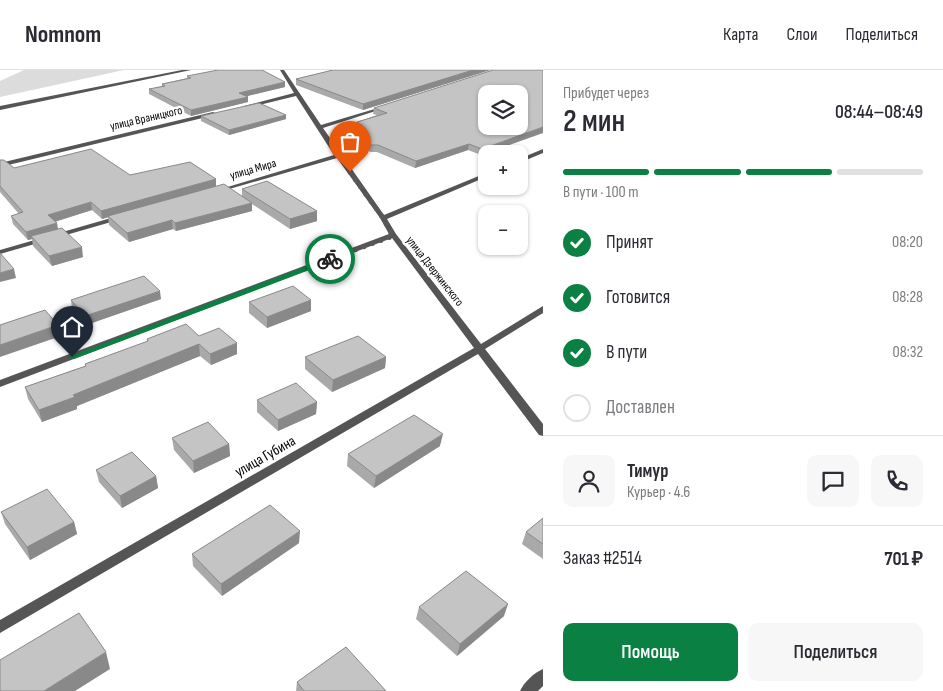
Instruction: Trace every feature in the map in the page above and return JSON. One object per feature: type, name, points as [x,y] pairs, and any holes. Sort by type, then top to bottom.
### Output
[{"type":"street","points":[[0,108],[190,70]]},
{"type":"street","name":"улица Дзержинского","points":[[282,70],[338,156],[383,218],[393,236],[481,348],[543,432]]},
{"type":"street","points":[[239,108],[297,94]]},
{"type":"street","points":[[320,127],[396,103]]},
{"type":"street","name":"улица Враницкого","points":[[0,165],[220,112]]},
{"type":"street","points":[[528,157],[543,151]]},
{"type":"street","name":"улица Мира","points":[[207,194],[338,156]]},
{"type":"street","points":[[383,218],[478,178]]},
{"type":"street","points":[[0,252],[132,215]]},
{"type":"street","points":[[0,384],[393,236]]},
{"type":"street","name":"улица Губина","points":[[0,627],[481,348],[543,309]]},
{"type":"street","points":[[528,691],[543,676]]},
{"type":"shaded area","points":[[24,70],[124,70],[0,97],[0,81]]},
{"type":"building","points":[[218,70],[262,70],[285,82],[239,93],[248,97],[191,110],[149,89],[165,86],[162,84],[191,78],[187,76]]},
{"type":"building","points":[[333,70],[473,70],[363,104],[296,79]]},
{"type":"building","points":[[493,70],[543,70],[543,127],[528,132],[528,85],[478,85],[478,135],[521,135],[493,145],[478,145],[478,147],[469,144],[416,161],[378,145],[370,145],[357,122],[387,113],[374,108]]},
{"type":"building","points":[[259,103],[286,115],[229,130],[201,116]]},
{"type":"building","points":[[91,149],[130,175],[190,162],[216,179],[101,211],[91,202],[48,215],[57,223],[26,232],[11,216],[23,212],[0,186],[0,160],[4,160],[14,168]]},
{"type":"building","points":[[267,181],[317,211],[290,219],[242,189]]},
{"type":"building","points":[[224,184],[252,203],[175,223],[172,220],[127,233],[108,216]]},
{"type":"building","points":[[62,228],[82,247],[49,256],[31,236]]},
{"type":"building","points":[[0,253],[14,269],[0,273]]},
{"type":"building","points":[[144,276],[160,291],[85,316],[71,300]]},
{"type":"building","points":[[293,286],[311,300],[267,317],[249,302]]},
{"type":"building","points":[[45,310],[58,325],[0,345],[0,325]]},
{"type":"building","points":[[186,324],[199,336],[219,328],[237,343],[210,354],[199,344],[73,395],[75,397],[39,410],[25,387],[86,366],[85,364],[148,341],[147,339]]},
{"type":"building","points":[[358,336],[386,357],[333,380],[305,357]]},
{"type":"building","points":[[296,383],[317,402],[278,420],[257,400]]},
{"type":"building","points":[[414,415],[443,434],[376,476],[348,454]]},
{"type":"building","points":[[208,422],[229,444],[193,461],[172,438]]},
{"type":"building","points":[[132,452],[156,476],[120,496],[96,470]]},
{"type":"building","points":[[47,489],[74,522],[27,547],[1,512]]},
{"type":"building","points":[[270,505],[300,531],[221,584],[192,554]]},
{"type":"building","points":[[543,518],[543,544],[526,532]]},
{"type":"building","points":[[466,571],[508,604],[460,644],[419,607]]},
{"type":"building","points":[[79,613],[106,652],[44,691],[0,691],[0,660]]},
{"type":"building","points":[[346,647],[386,691],[304,691],[297,682]]},
{"type":"way so far","points":[[330,259],[393,236],[383,218],[350,172]]},
{"type":"route","points":[[72,357],[330,259]]}]
